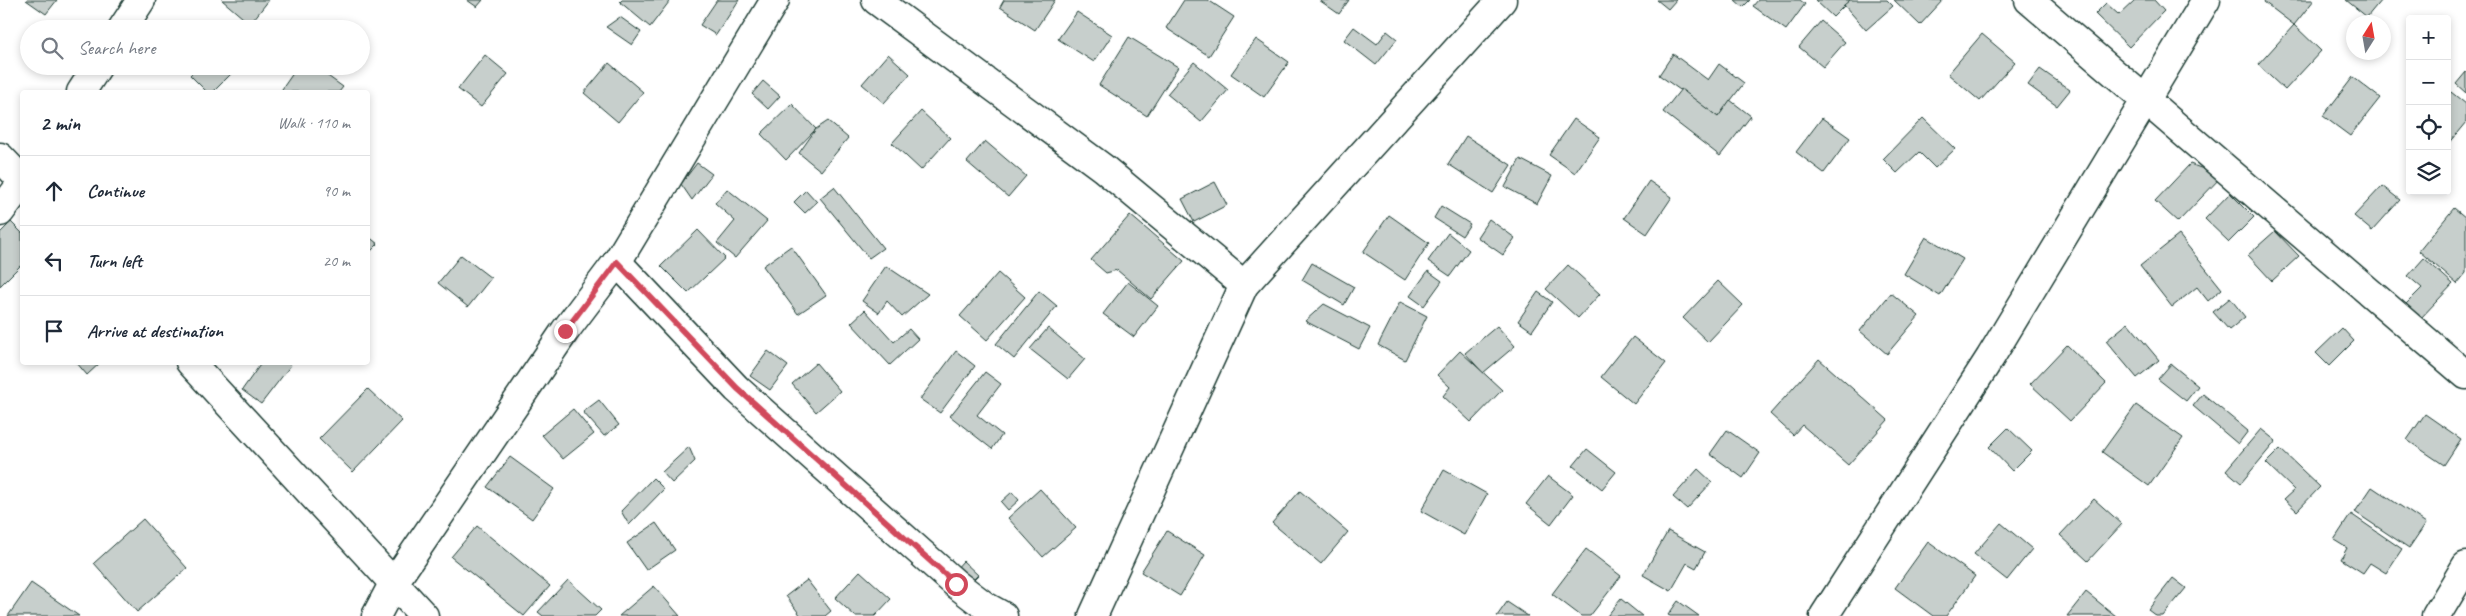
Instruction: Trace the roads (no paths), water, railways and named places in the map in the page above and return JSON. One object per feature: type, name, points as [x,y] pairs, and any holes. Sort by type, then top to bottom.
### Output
[{"type":"street","points":[[128,20],[141,0]]},
{"type":"street","points":[[376,616],[393,584],[565,331],[617,262],[775,0]]},
{"type":"street","points":[[876,0],[1103,168],[1244,286]]},
{"type":"street","points":[[1093,616],[1244,286],[1502,0]]},
{"type":"street","points":[[2030,0],[2145,101],[2466,375]]},
{"type":"street","points":[[1824,616],[1990,358],[2206,0]]},
{"type":"street","points":[[82,90],[92,75]]},
{"type":"street","points":[[0,156],[20,180]]},
{"type":"street","points":[[0,212],[20,185]]},
{"type":"street","points":[[617,262],[737,388],[956,584],[985,606],[1003,616]]},
{"type":"street","points":[[193,365],[424,616]]},
{"type":"street","points":[[2436,616],[2466,566]]}]
